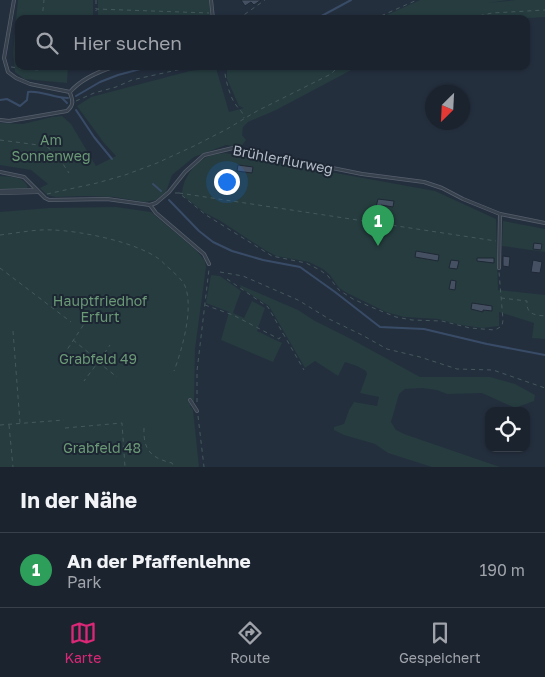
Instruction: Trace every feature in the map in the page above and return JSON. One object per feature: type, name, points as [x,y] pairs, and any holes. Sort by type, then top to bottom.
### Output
[{"type":"street","points":[[0,192],[39,193]]},
{"type":"lane","points":[[14,0],[4,58],[8,72],[30,84],[70,92]]},
{"type":"lane","points":[[210,0],[212,13]]},
{"type":"lane","points":[[70,92],[100,70]]},
{"type":"lane","points":[[0,120],[9,121],[67,111],[73,102],[70,92]]},
{"type":"lane","name":"Brühlerflurweg","points":[[150,205],[156,203],[169,192],[185,172],[204,155],[232,148],[362,174],[424,182],[500,214],[545,223]]},
{"type":"lane","points":[[0,172],[24,176],[44,198],[49,200],[107,199],[150,205],[156,213],[204,254],[209,264]]},
{"type":"lane","points":[[499,268],[500,214]]},
{"type":"lane","points":[[190,400],[197,411]]},
{"type":"path","points":[[42,15],[44,0]]},
{"type":"path","points":[[96,0],[96,15]]},
{"type":"path","points":[[244,15],[266,0]]},
{"type":"path","points":[[383,15],[417,0]]},
{"type":"path","points":[[96,9],[212,13]]},
{"type":"path","points":[[480,15],[492,12],[545,10]]},
{"type":"path","points":[[6,66],[15,67]]},
{"type":"path","points":[[73,102],[132,80],[177,70]]},
{"type":"path","points":[[225,70],[233,99],[244,118]]},
{"type":"path","points":[[39,193],[97,183],[149,166],[194,146],[336,70]]},
{"type":"path","points":[[0,140],[46,146],[57,155],[69,173]]},
{"type":"path","points":[[169,192],[499,242]]},
{"type":"path","points":[[178,194],[206,215],[272,256],[306,263],[328,276],[339,290],[353,300],[396,317],[495,330],[502,326],[503,320],[499,268]]},
{"type":"path","points":[[0,235],[32,230],[54,230],[94,236],[116,240],[159,259],[182,281],[188,300],[184,341],[174,372]]},
{"type":"path","points":[[204,467],[197,411],[197,371],[209,264]]},
{"type":"path","points":[[0,268],[71,322]]},
{"type":"path","points":[[220,272],[243,276],[298,300],[329,319],[387,349],[457,369],[493,370],[545,388]]},
{"type":"path","points":[[227,279],[268,307],[304,370]]},
{"type":"path","points":[[501,298],[527,301],[526,307],[529,312],[534,315],[545,316]]},
{"type":"path","points":[[204,305],[233,315],[280,339],[283,332]]},
{"type":"path","points":[[59,362],[86,321]]},
{"type":"path","points":[[13,332],[20,423]]},
{"type":"path","points":[[73,340],[117,377]]},
{"type":"path","points":[[84,381],[110,346]]},
{"type":"path","points":[[0,425],[64,420]]},
{"type":"path","points":[[65,428],[122,423],[125,467]]},
{"type":"path","points":[[9,424],[12,467]]},
{"type":"path","points":[[144,428],[144,441],[148,451],[172,463],[174,467]]},
{"type":"green space","points":[[18,0],[93,0],[93,15],[17,15]]},
{"type":"green space","points":[[98,0],[209,0],[211,15],[98,15]]},
{"type":"green space","points":[[420,0],[508,0],[488,3],[516,0],[545,0],[545,17],[530,18],[530,15],[387,15]]},
{"type":"green space","points":[[15,32],[15,70],[68,70],[67,83],[24,79],[15,72],[13,53]]},
{"type":"green space","points":[[217,70],[229,112],[244,108],[239,106],[227,79],[227,70],[351,70],[276,110],[248,122],[243,127],[242,135],[246,140],[241,147],[226,145],[194,157],[172,175],[166,192],[156,200],[145,202],[114,197],[56,197],[47,195],[40,188],[48,184],[31,170],[0,165],[0,123],[23,124],[62,116],[71,124],[96,166],[116,156],[77,106],[91,97],[190,71]]},
{"type":"green space","points":[[225,153],[435,191],[496,219],[498,290],[545,295],[545,339],[532,338],[534,323],[499,312],[499,326],[482,328],[438,319],[404,317],[386,312],[339,288],[323,269],[309,262],[276,256],[265,250],[205,213],[182,195],[186,179],[200,161],[207,157]]},
{"type":"green space","name":"Am Sonnenweg","points":[[0,176],[20,179],[28,187],[25,190],[0,190]]},
{"type":"green space","name":"Hauptfriedhof Erfurt","points":[[116,207],[151,212],[197,251],[205,261],[206,267],[195,349],[194,403],[190,406],[193,410],[199,467],[0,467],[0,212],[49,208]]},
{"type":"green space","points":[[503,221],[545,229],[545,252],[502,246]]},
{"type":"green space","points":[[211,275],[220,276],[241,291],[233,313],[244,318],[252,301],[265,308],[257,331],[282,343],[273,362],[221,340],[229,312],[206,303]]},
{"type":"green space","points":[[240,285],[298,310],[420,377],[490,377],[515,384],[535,395],[534,401],[513,407],[482,393],[447,394],[437,390],[422,388],[405,389],[399,394],[391,422],[396,430],[500,467],[432,467],[388,453],[375,444],[344,435],[334,430],[334,427],[344,424],[354,402],[377,406],[379,397],[360,393],[367,374],[366,371],[345,362],[338,376],[315,361],[305,368],[269,306],[242,289]]},
{"type":"building","points":[[241,0],[261,0],[254,5],[251,2],[245,6]]},
{"type":"building","points":[[238,165],[253,167],[252,173],[237,171]]},
{"type":"building","points":[[378,199],[394,201],[393,207],[381,205],[381,208],[376,207]]},
{"type":"building","points":[[534,243],[542,244],[541,250],[533,249]]},
{"type":"building","points":[[416,251],[439,255],[438,261],[415,257]]},
{"type":"building","points":[[503,256],[510,257],[509,267],[503,266]]},
{"type":"building","points":[[477,258],[494,258],[494,263],[477,261]]},
{"type":"building","points":[[451,260],[459,261],[457,269],[449,268]]},
{"type":"building","points":[[533,260],[542,262],[540,273],[531,272]]},
{"type":"building","points":[[451,280],[456,281],[455,290],[449,289]]},
{"type":"building","points":[[472,303],[492,306],[492,311],[483,310],[483,312],[471,309]]},
{"type":"waterway","points":[[323,15],[351,0]]},
{"type":"waterway","points":[[76,96],[100,82],[137,70]]},
{"type":"waterway","points":[[0,100],[7,99],[20,106],[27,100],[28,92],[68,98]]},
{"type":"waterway","points":[[62,98],[67,103]]},
{"type":"waterway","points":[[76,110],[112,159]]},
{"type":"waterway","points":[[153,184],[161,191]]},
{"type":"waterway","points":[[169,200],[199,231],[213,242],[232,251],[263,260],[300,267],[380,327],[424,329],[545,355]]},
{"type":"place","name":"An der Pfaffenlehne","points":[[378,246]]},
{"type":"park label","name":"Grabfeld 49","points":[[98,358]]},
{"type":"park label","name":"Grabfeld 48","points":[[102,447]]}]
